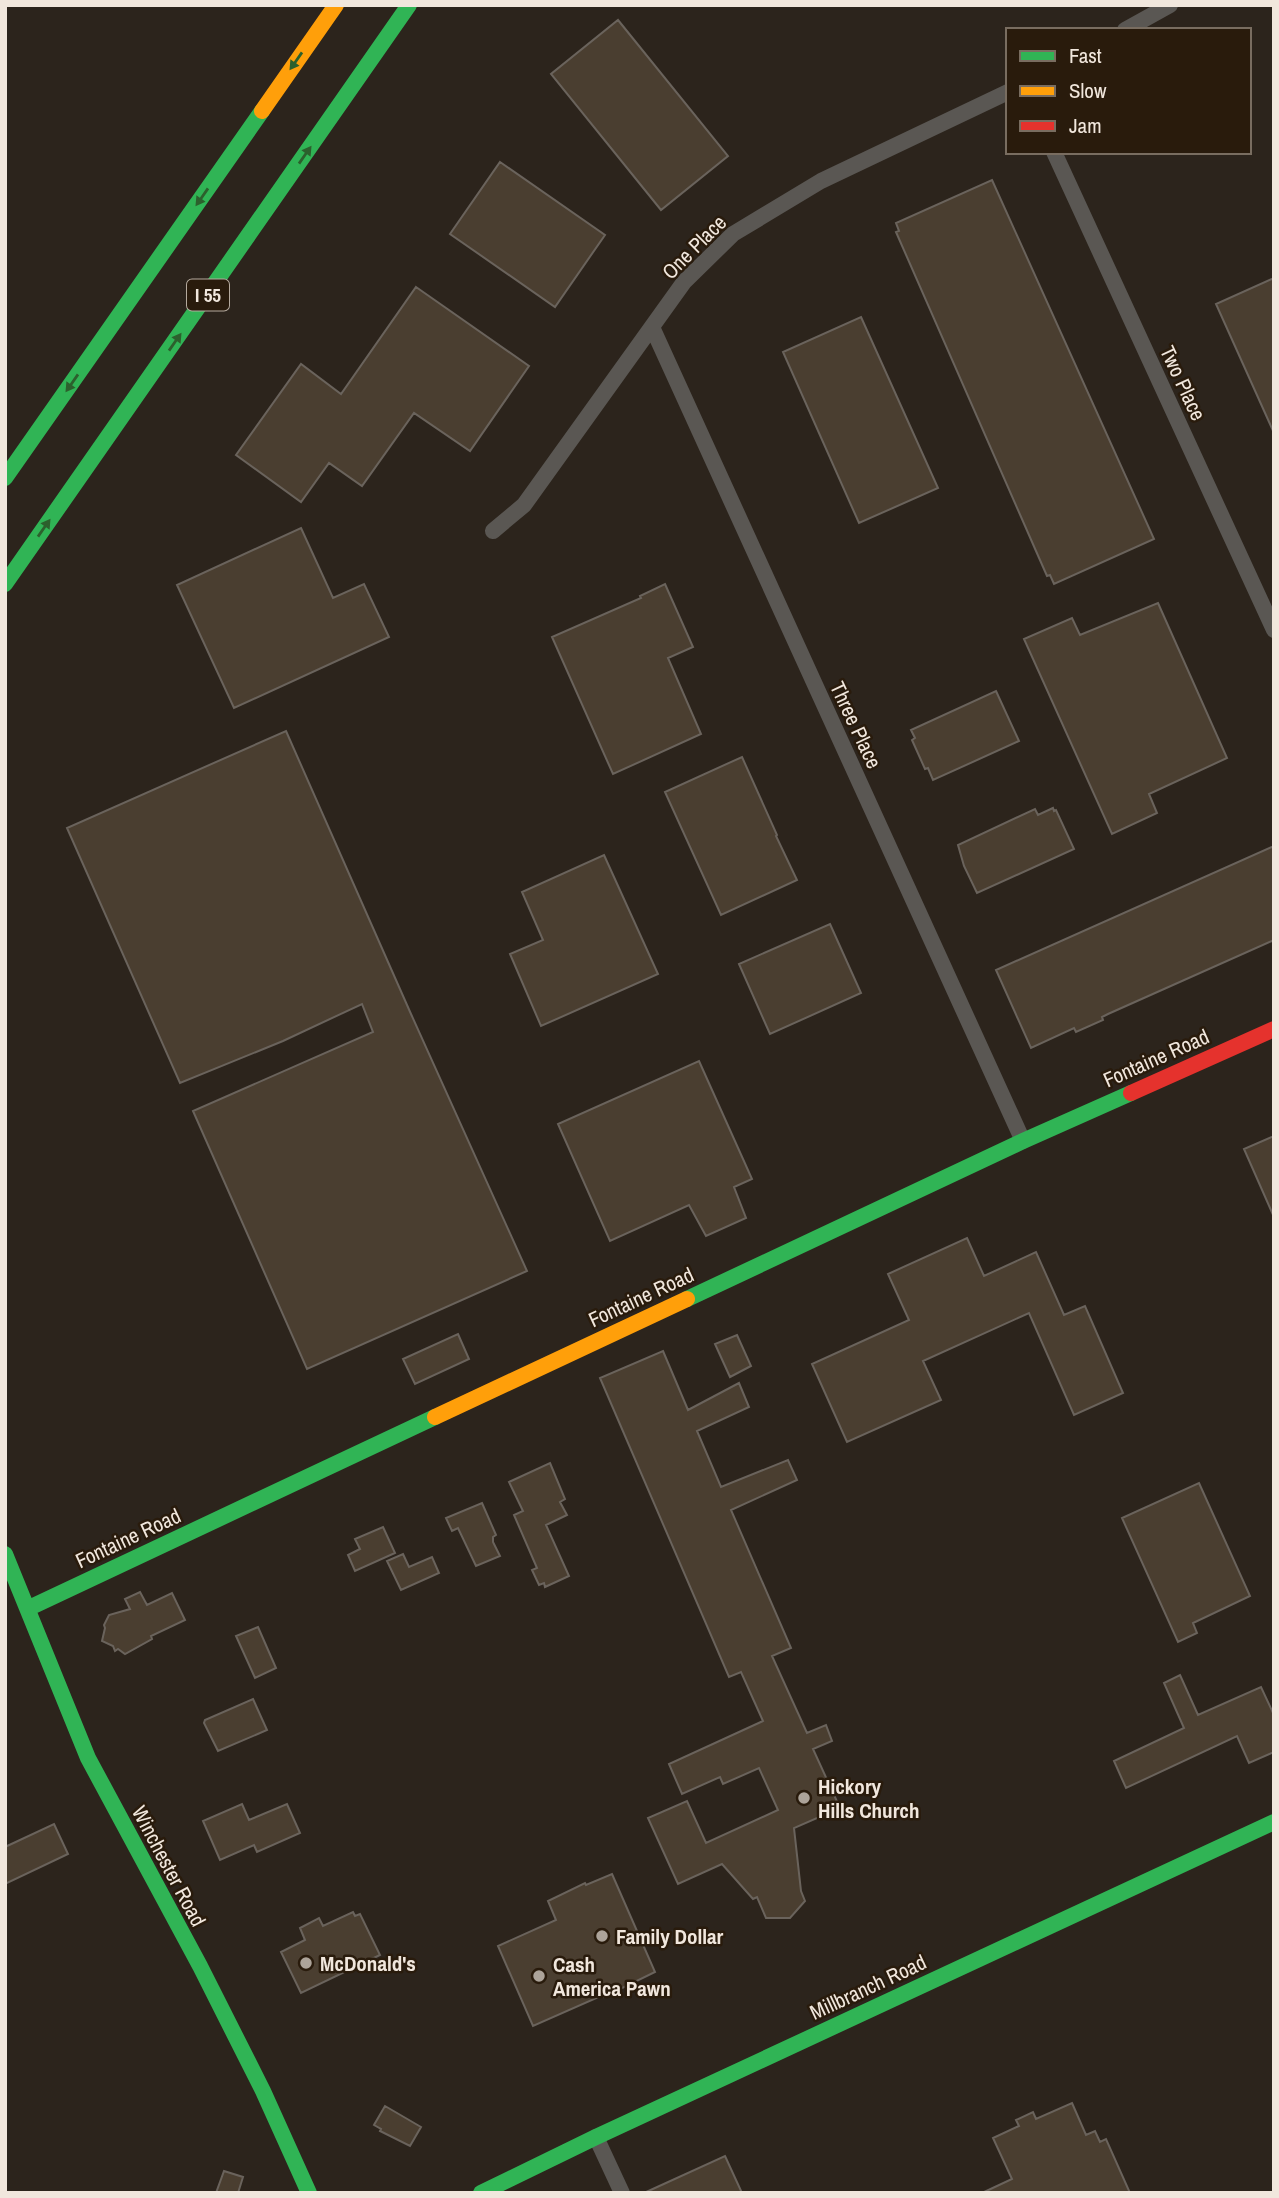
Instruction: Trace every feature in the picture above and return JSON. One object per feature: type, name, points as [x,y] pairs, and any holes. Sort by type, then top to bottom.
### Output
[{"type":"main road","points":[[5,478],[335,5]]},
{"type":"main road","name":"I 55","points":[[5,584],[410,5]]},
{"type":"main road","name":"Fontaine Road","points":[[29,1608],[1023,1141],[1274,1029]]},
{"type":"main road","name":"Winchester Road","points":[[5,1554],[88,1758],[200,1966],[263,2091],[309,2193]]},
{"type":"main road","name":"Millbranch Road","points":[[481,2193],[1274,1822]]},
{"type":"street","points":[[1129,28],[1170,5]]},
{"type":"street","name":"One Place","points":[[493,531],[524,505],[684,282],[733,234],[821,180],[1006,93]]},
{"type":"street","name":"Two Place","points":[[1055,154],[1274,630]]},
{"type":"street","name":"Three Place","points":[[652,327],[1023,1141]]},
{"type":"street","points":[[596,2137],[622,2193]]},
{"type":"building","points":[[618,20],[728,156],[661,210],[551,74]]},
{"type":"building","points":[[500,162],[605,235],[555,307],[450,234]]},
{"type":"building","points":[[992,180],[1154,539],[1054,584],[1050,575],[1047,576],[896,232],[899,231],[896,223]]},
{"type":"building","points":[[1274,278],[1274,433],[1216,304]]},
{"type":"building","points":[[416,287],[529,366],[470,451],[414,413],[362,486],[329,463],[301,502],[236,455],[301,364],[341,394]]},
{"type":"building","points":[[861,317],[938,488],[859,523],[783,352]]},
{"type":"building","points":[[301,528],[333,598],[364,584],[389,637],[234,708],[177,585]]},
{"type":"building","points":[[665,584],[693,647],[668,658],[701,734],[613,774],[552,637],[641,598],[640,596]]},
{"type":"building","points":[[1158,603],[1227,758],[1149,794],[1157,813],[1112,834],[1024,639],[1072,618],[1080,635]]},
{"type":"building","points":[[996,691],[1019,741],[933,780],[912,740],[915,738],[911,730]]},
{"type":"building","points":[[286,731],[527,1271],[307,1369],[193,1111],[373,1032],[362,1004],[283,1041],[180,1083],[67,828]]},
{"type":"building","points":[[742,757],[797,880],[721,915],[665,792]]},
{"type":"building","points":[[1053,808],[1074,849],[977,893],[964,866],[958,845],[1035,809],[1038,815]]},
{"type":"building","points":[[1274,846],[1274,940],[1108,1014],[1102,1017],[1103,1020],[1076,1032],[1074,1028],[1031,1048],[996,970]]},
{"type":"building","points":[[604,855],[658,974],[541,1026],[510,954],[543,940],[522,892]]},
{"type":"building","points":[[830,924],[861,993],[770,1034],[739,964]]},
{"type":"building","points":[[699,1061],[752,1179],[734,1187],[746,1218],[706,1236],[689,1205],[610,1241],[558,1124]]},
{"type":"building","points":[[1274,1136],[1274,1217],[1244,1149]]},
{"type":"building","points":[[967,1238],[984,1276],[1036,1252],[1064,1315],[1085,1306],[1123,1393],[1074,1415],[1029,1313],[923,1361],[941,1400],[847,1442],[812,1364],[909,1320],[888,1274]]},
{"type":"building","points":[[458,1334],[469,1359],[415,1384],[403,1359]]},
{"type":"building","points":[[737,1335],[751,1366],[730,1377],[715,1344]]},
{"type":"building","points":[[663,1351],[688,1410],[739,1383],[749,1407],[697,1431],[721,1487],[788,1460],[797,1480],[731,1510],[791,1648],[772,1656],[807,1733],[826,1725],[832,1741],[813,1749],[840,1808],[794,1828],[801,1891],[805,1901],[790,1918],[766,1918],[757,1897],[753,1899],[722,1864],[678,1884],[648,1818],[687,1801],[706,1843],[778,1810],[759,1768],[723,1784],[720,1777],[682,1794],[669,1764],[763,1721],[741,1672],[729,1677],[600,1378]]},
{"type":"building","points":[[550,1463],[565,1499],[560,1502],[567,1515],[546,1525],[569,1576],[545,1587],[544,1583],[539,1585],[532,1570],[537,1568],[514,1515],[523,1511],[509,1482]]},
{"type":"building","points":[[1199,1483],[1250,1596],[1193,1623],[1197,1633],[1178,1642],[1122,1518]]},
{"type":"building","points":[[482,1503],[496,1535],[493,1542],[500,1556],[476,1566],[458,1528],[452,1531],[446,1518]]},
{"type":"building","points":[[383,1527],[395,1553],[355,1571],[348,1555],[360,1549],[355,1539]]},
{"type":"building","points":[[403,1554],[409,1567],[432,1557],[439,1573],[401,1590],[387,1561]]},
{"type":"building","points":[[140,1592],[147,1605],[172,1593],[185,1620],[151,1636],[152,1639],[125,1654],[118,1649],[115,1651],[113,1646],[102,1641],[104,1625],[109,1615],[130,1609],[125,1599]]},
{"type":"building","points":[[258,1627],[276,1668],[255,1678],[236,1636]]},
{"type":"building","points":[[1180,1675],[1198,1715],[1261,1687],[1274,1715],[1274,1752],[1249,1763],[1237,1736],[1126,1788],[1114,1761],[1184,1728],[1164,1683]]},
{"type":"building","points":[[253,1699],[267,1730],[218,1751],[205,1720]]},
{"type":"building","points":[[242,1804],[249,1820],[287,1804],[300,1833],[257,1852],[254,1845],[220,1860],[203,1821]]},
{"type":"building","points":[[54,1824],[68,1854],[5,1884],[5,1847]]},
{"type":"building","points":[[612,1874],[655,1972],[604,1997],[603,1995],[533,2026],[498,1946],[556,1920],[548,1901],[585,1883],[586,1885]]},
{"type":"building","points":[[353,1912],[355,1916],[360,1914],[380,1955],[301,1993],[281,1952],[305,1940],[300,1928],[319,1918],[323,1926]]},
{"type":"building","points":[[1072,2103],[1086,2135],[1095,2131],[1100,2142],[1106,2139],[1130,2193],[982,2193],[1012,2179],[993,2138],[1019,2126],[1016,2120],[1033,2112],[1036,2119]]},
{"type":"building","points":[[385,2106],[421,2127],[410,2146],[380,2131],[381,2129],[374,2125]]},
{"type":"building","points":[[725,2156],[742,2193],[644,2193]]},
{"type":"building","points":[[224,2171],[243,2177],[238,2193],[216,2193]]},
{"type":"traffic: fast","points":[[5,584],[409,5]]},
{"type":"traffic: fast","points":[[5,478],[262,111]]},
{"type":"traffic: fast","points":[[687,1299],[1131,1093]]},
{"type":"traffic: fast","points":[[29,1608],[435,1417]]},
{"type":"traffic: fast","points":[[5,1554],[88,1758],[200,1966],[263,2091],[309,2193]]},
{"type":"traffic: fast","points":[[481,2193],[1274,1822]]},
{"type":"traffic: slow","points":[[262,111],[336,5]]},
{"type":"traffic: slow","points":[[435,1417],[687,1299]]},
{"type":"traffic: jam","points":[[1131,1093],[1274,1029]]},
{"type":"place","name":"Hickory Hills Church","points":[[804,1798]]},
{"type":"place","name":"Family Dollar","points":[[602,1936]]},
{"type":"place","name":"McDonald's","points":[[306,1963]]},
{"type":"place","name":"Cash America Pawn","points":[[539,1976]]}]
